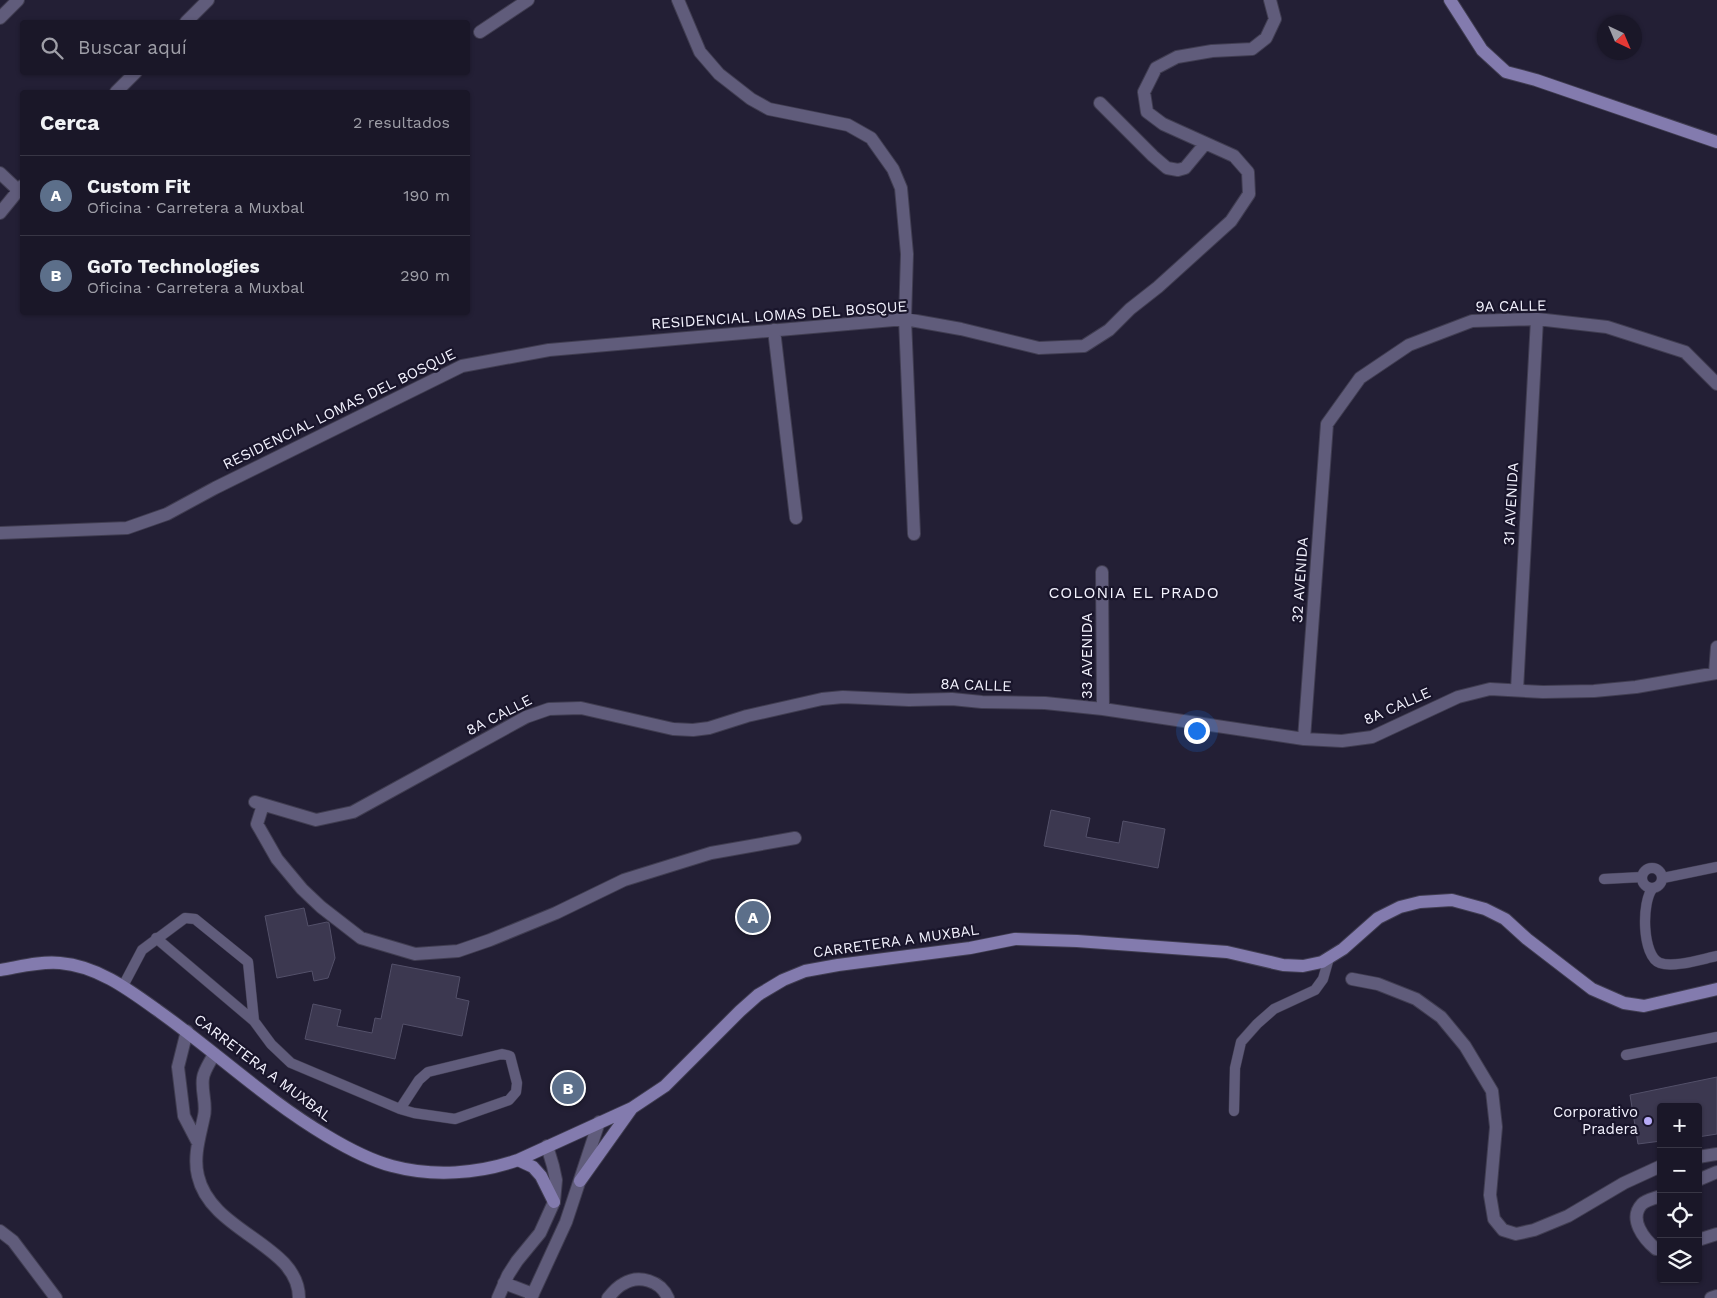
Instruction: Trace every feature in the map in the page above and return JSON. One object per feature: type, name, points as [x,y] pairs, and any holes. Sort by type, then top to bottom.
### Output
[{"type":"main road","points":[[1450,0],[1482,50],[1506,72],[1536,80],[1717,142]]},
{"type":"main road","name":"CARRETERA A MUXBAL","points":[[0,970],[34,964],[60,963],[85,968],[110,978],[187,1032],[303,1122],[349,1149],[391,1166],[427,1173],[479,1171],[499,1167],[632,1108],[665,1086],[740,1010],[758,995],[783,980],[805,971],[838,965],[970,948],[1015,940],[1077,941],[1227,952],[1283,965],[1303,966],[1322,962],[1329,958],[1344,948],[1378,918],[1400,907],[1420,902],[1452,900],[1485,909],[1505,919],[1527,939],[1592,989],[1624,1003],[1644,1006],[1717,989]]},
{"type":"main road","points":[[580,1181],[632,1108]]},
{"type":"main road","points":[[518,1160],[533,1167],[542,1176],[554,1202]]},
{"type":"street","points":[[0,18],[18,0]]},
{"type":"street","points":[[188,20],[208,0]]},
{"type":"street","points":[[480,32],[528,0]]},
{"type":"street","points":[[678,0],[700,52],[719,74],[751,99],[769,110],[848,124],[871,138],[893,169],[901,188],[904,214],[906,254],[905,319],[914,534]]},
{"type":"street","name":"RESIDENCIAL LOMAS DEL BOSQUE","points":[[0,533],[128,528],[167,514],[215,488],[462,366],[549,350],[905,319],[961,329],[1039,348],[1084,346],[1109,330],[1130,309],[1158,287],[1225,226],[1249,194],[1248,172],[1234,156],[1163,124],[1147,112],[1144,92],[1156,68],[1177,57],[1212,51],[1252,49],[1266,38],[1275,19],[1270,0]]},
{"type":"street","points":[[118,90],[133,75]]},
{"type":"street","points":[[1100,103],[1167,168],[1178,170],[1185,168],[1205,144]]},
{"type":"street","points":[[0,173],[20,188],[0,213]]},
{"type":"street","name":"9A CALLE","points":[[1327,424],[1360,378],[1409,344],[1472,321],[1537,319],[1607,327],[1685,352],[1717,384]]},
{"type":"street","name":"31 AVENIDA","points":[[1517,690],[1537,319]]},
{"type":"street","points":[[774,330],[796,518]]},
{"type":"street","name":"32 AVENIDA","points":[[1304,739],[1327,424]]},
{"type":"street","name":"33 AVENIDA","points":[[1102,572],[1103,709]]},
{"type":"street","points":[[1716,673],[1717,647]]},
{"type":"street","name":"8A CALLE","points":[[795,838],[711,853],[624,880],[556,913],[458,951],[414,954],[361,938],[321,906],[302,889],[277,860],[256,824],[259,803],[316,820],[353,812],[526,717],[549,709],[580,708],[673,729],[693,730],[709,728],[747,716],[807,702],[843,698],[1045,703],[1103,709],[1304,739],[1342,741],[1372,737],[1458,697],[1490,689],[1542,692],[1594,691],[1636,687],[1716,673]]},
{"type":"street","points":[[1352,979],[1378,984],[1416,999],[1441,1017],[1465,1046],[1492,1091],[1496,1127],[1490,1195],[1494,1219],[1503,1230],[1516,1234],[1534,1230],[1568,1216],[1624,1183],[1657,1168]]},
{"type":"street","points":[[187,1032],[178,1067],[184,1116],[197,1141]]},
{"type":"street","points":[[214,1054],[203,1077],[205,1114],[197,1141],[197,1175],[204,1194],[213,1207],[230,1222],[270,1249],[285,1265],[296,1280],[299,1298]]},
{"type":"street","points":[[504,1283],[532,1296],[566,1222],[599,1122]]},
{"type":"street","points":[[498,1298],[504,1283],[517,1261],[540,1233],[554,1202],[556,1180],[547,1146]]},
{"type":"street","points":[[1702,1156],[1717,1154]]},
{"type":"street","points":[[1702,1178],[1717,1172]]},
{"type":"street","points":[[1657,1198],[1643,1203],[1637,1212],[1638,1226],[1646,1241],[1657,1249]]},
{"type":"street","points":[[0,1231],[13,1241],[56,1298]]},
{"type":"street","points":[[1702,1239],[1717,1234]]},
{"type":"street","points":[[608,1298],[622,1284],[634,1279],[646,1280],[658,1285],[668,1298]]},
{"type":"street","points":[[1711,1298],[1717,1296]]},
{"type":"lane","points":[[1653,888],[1645,886],[1642,877],[1644,872],[1652,867],[1660,870],[1663,878],[1661,884],[1650,892],[1646,904],[1644,925],[1651,956],[1660,963],[1673,965],[1717,956]]},
{"type":"lane","points":[[1663,878],[1717,867]]},
{"type":"lane","points":[[1604,879],[1642,877]]},
{"type":"lane","points":[[123,986],[142,950],[185,918],[195,919],[248,962],[254,1020]]},
{"type":"lane","points":[[156,938],[254,1020],[271,1044],[291,1063],[400,1108],[414,1113],[455,1119],[509,1100],[516,1092],[517,1083],[510,1056],[502,1054],[428,1072],[419,1080],[400,1108]]},
{"type":"lane","points":[[1234,1111],[1235,1068],[1241,1042],[1274,1009],[1315,990],[1322,979],[1329,958]]},
{"type":"lane","points":[[1626,1055],[1717,1037]]},
{"type":"building","points":[[1051,810],[1090,818],[1086,837],[1119,843],[1123,821],[1165,829],[1158,868],[1044,846]]},
{"type":"building","points":[[759,900],[769,925],[746,934],[736,909]]},
{"type":"building","points":[[304,908],[308,926],[329,923],[335,958],[328,978],[314,981],[312,971],[277,978],[265,916]]},
{"type":"building","points":[[392,964],[460,977],[456,998],[469,1001],[462,1036],[403,1024],[395,1059],[305,1039],[313,1004],[341,1010],[337,1026],[372,1033],[375,1018],[381,1019]]},
{"type":"building","name":"Corporativo Pradera","points":[[1717,1077],[1717,1134],[1702,1136],[1702,1103],[1657,1103],[1657,1142],[1638,1144],[1630,1095]]},
{"type":"place","name":"Custom Fit","points":[[753,917]]},
{"type":"place","name":"GoTo Technologies","points":[[568,1088]]},
{"type":"place","name":"Corporativo Pradera","points":[[1648,1121]]},
{"type":"district","name":"COLONIA EL PRADO","points":[[1134,592]]}]
